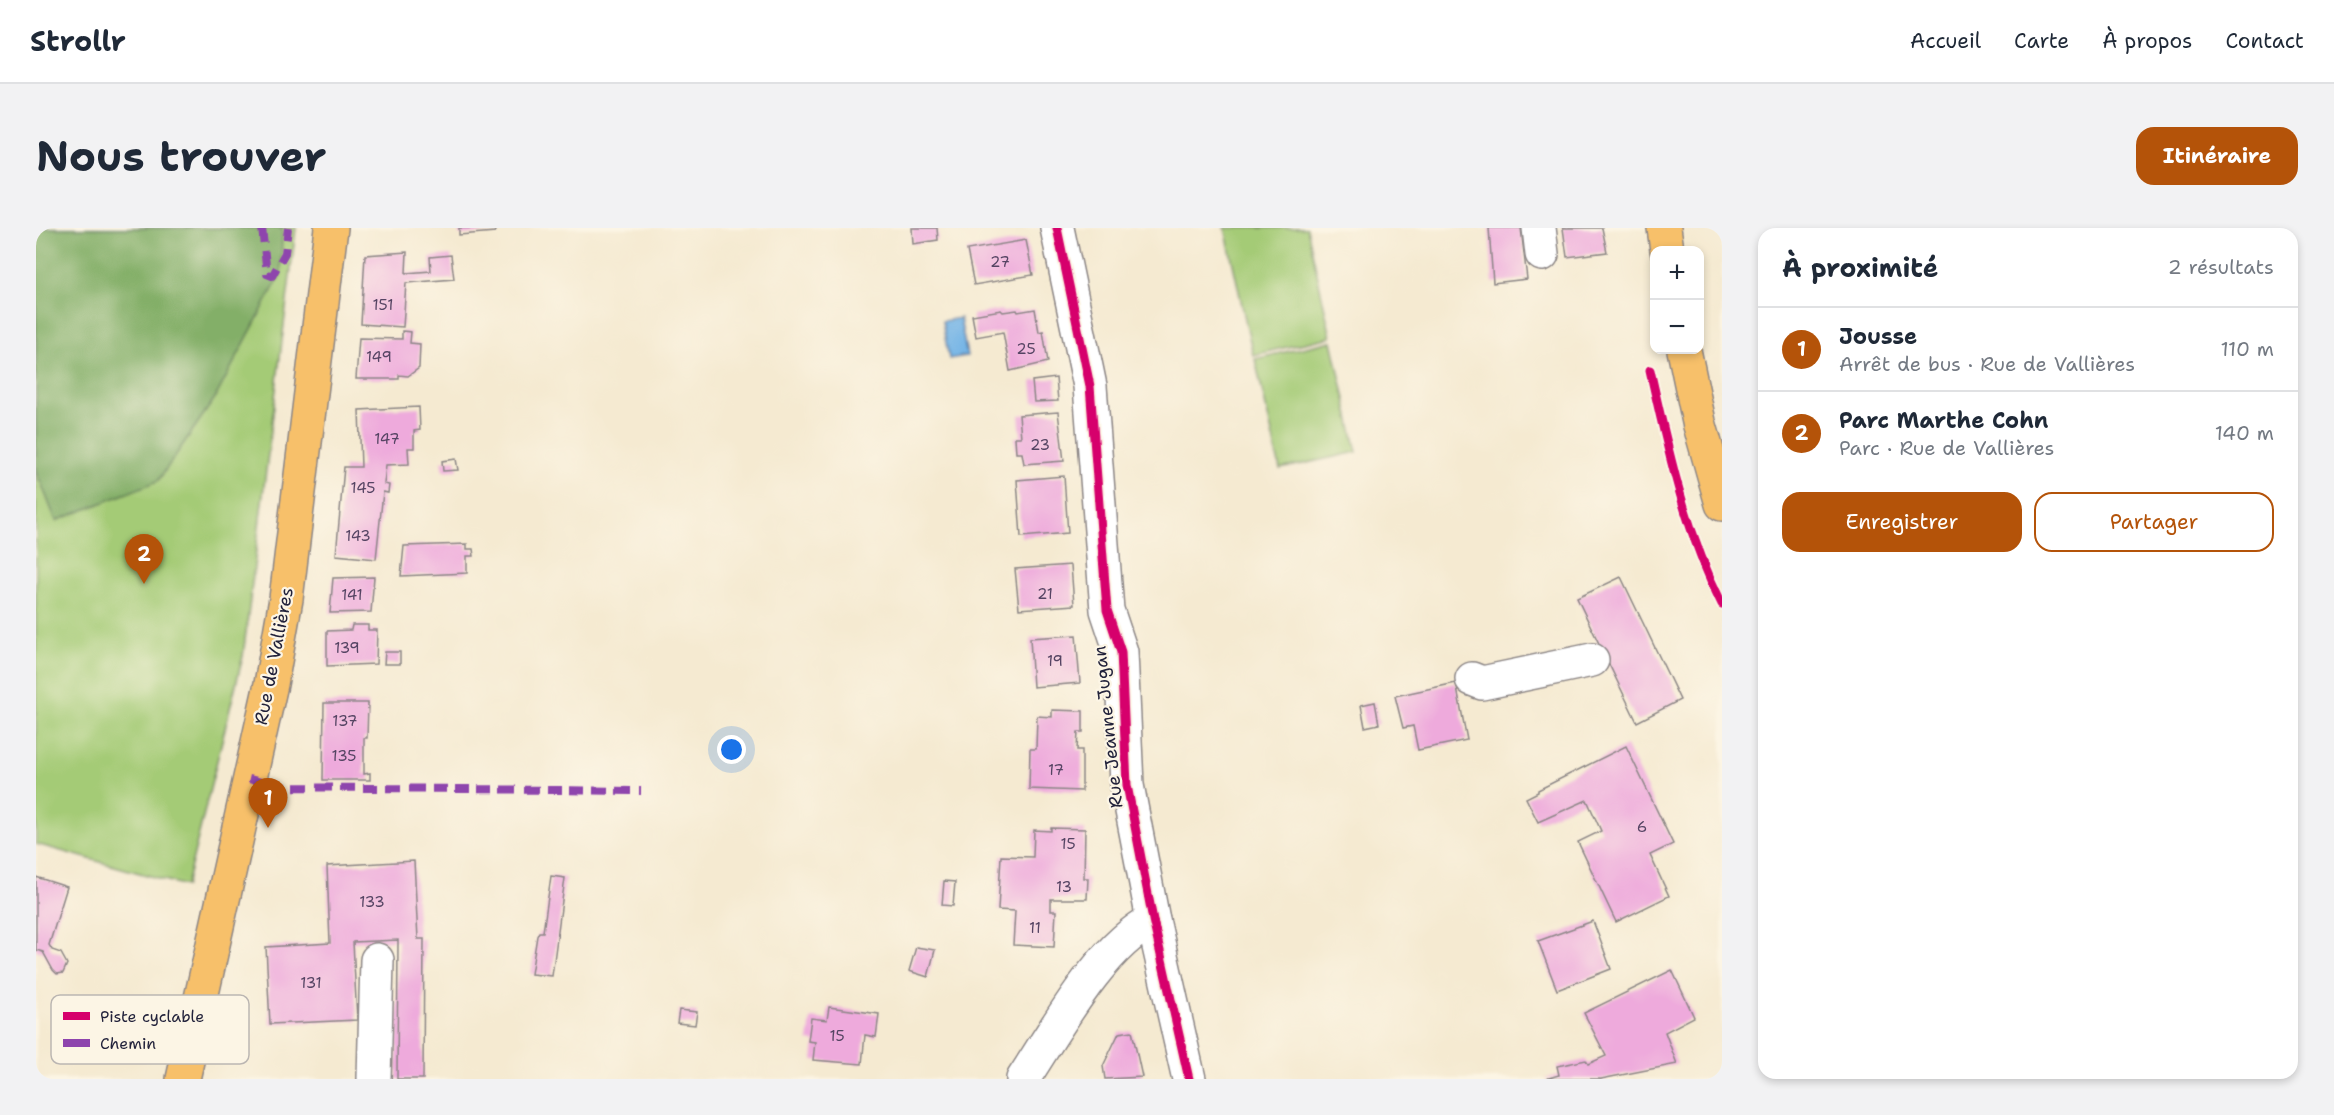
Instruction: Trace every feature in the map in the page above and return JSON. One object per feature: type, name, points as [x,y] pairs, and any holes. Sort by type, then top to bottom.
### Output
[{"type":"main road","name":"Rue de Vallières","points":[[202,995],[271,684],[286,599],[331,228]]},
{"type":"main road","points":[[1664,228],[1666,246]]},
{"type":"main road","points":[[1685,354],[1699,422],[1722,504]]},
{"type":"main road","name":"Rue de Vallières","points":[[183,1079],[186,1064]]},
{"type":"street","name":"Rue Jeanne Jugan","points":[[1057,228],[1071,286],[1090,386],[1107,610],[1121,652],[1128,785],[1154,920],[1189,1079]]},
{"type":"street","points":[[1472,678],[1482,683],[1592,660]]},
{"type":"street","points":[[1023,1079],[1085,983],[1135,929],[1154,920]]},
{"type":"street","points":[[374,1079],[377,960]]},
{"type":"green space","points":[[36,228],[282,228],[281,274],[215,398],[158,481],[56,521],[36,470]]},
{"type":"green space","points":[[51,228],[296,228],[243,656],[186,886],[36,844],[36,293]]},
{"type":"green space","points":[[1225,228],[1307,228],[1331,337],[1253,355]]},
{"type":"green space","points":[[1332,341],[1357,452],[1280,469],[1255,359]]},
{"type":"water","points":[[960,318],[967,356],[949,359],[942,321]]},
{"type":"building","points":[[459,228],[494,228],[495,232],[459,235]]},
{"type":"building","points":[[912,228],[937,228],[938,240],[913,244]]},
{"type":"building","points":[[1489,228],[1521,228],[1527,279],[1493,283]]},
{"type":"building","points":[[1563,228],[1602,228],[1607,252],[1567,257]]},
{"type":"building","points":[[1026,240],[1033,275],[974,285],[967,250]]},
{"type":"building","points":[[407,252],[406,273],[431,271],[430,257],[451,255],[454,279],[406,283],[403,327],[361,324],[365,255]]},
{"type":"building","points":[[1035,309],[1039,332],[1043,331],[1048,362],[1010,371],[1003,332],[976,337],[972,315],[1001,310],[1003,312],[1017,310],[1018,312]]},
{"type":"building","points":[[402,331],[411,332],[410,343],[420,344],[419,368],[408,376],[399,375],[399,379],[356,379],[359,338],[402,339]]},
{"type":"building","points":[[1056,378],[1058,401],[1034,402],[1032,381]]},
{"type":"building","points":[[419,407],[420,430],[414,431],[414,448],[408,448],[409,464],[386,465],[384,484],[389,485],[388,493],[383,492],[376,559],[336,555],[344,467],[361,467],[359,410]]},
{"type":"building","points":[[1058,412],[1064,461],[1024,464],[1022,453],[1016,453],[1015,437],[1021,437],[1019,415]]},
{"type":"building","points":[[456,459],[458,470],[443,471],[442,461]]},
{"type":"building","points":[[1064,476],[1068,533],[1021,537],[1017,480]]},
{"type":"building","points":[[467,544],[467,549],[473,549],[474,556],[467,556],[467,573],[401,576],[404,546]]},
{"type":"building","points":[[1071,565],[1074,605],[1019,609],[1015,569]]},
{"type":"building","points":[[374,577],[371,612],[330,613],[333,578]]},
{"type":"building","points":[[1621,577],[1680,700],[1637,722],[1577,598]]},
{"type":"building","points":[[352,625],[368,625],[368,630],[377,630],[376,664],[327,666],[327,631],[351,630]]},
{"type":"building","points":[[1076,635],[1080,683],[1033,687],[1030,638]]},
{"type":"building","points":[[385,652],[400,652],[400,664],[384,664]]},
{"type":"building","points":[[1456,683],[1467,740],[1418,750],[1413,726],[1403,728],[1395,696]]},
{"type":"building","points":[[1375,702],[1379,724],[1365,727],[1361,705]]},
{"type":"building","points":[[324,703],[368,703],[367,738],[364,738],[364,774],[370,773],[370,780],[323,780]]},
{"type":"building","points":[[1052,710],[1083,711],[1083,732],[1078,732],[1077,750],[1082,750],[1082,791],[1029,789],[1030,749],[1036,749],[1037,716],[1052,717]]},
{"type":"building","points":[[1626,746],[1673,844],[1650,855],[1669,896],[1616,922],[1578,842],[1601,831],[1587,800],[1538,822],[1526,798]]},
{"type":"building","points":[[1051,828],[1085,829],[1084,878],[1088,878],[1087,899],[1051,899],[1051,911],[1056,911],[1054,947],[1013,945],[1015,911],[998,910],[1001,856],[1033,857],[1034,830],[1051,831]]},
{"type":"building","points":[[414,861],[418,939],[424,939],[423,1079],[397,1079],[398,940],[353,942],[357,1020],[270,1024],[266,947],[330,943],[327,866]]},
{"type":"building","points":[[551,876],[565,878],[552,976],[531,974],[537,936],[539,932],[543,932]]},
{"type":"building","points":[[36,877],[67,887],[49,945],[52,950],[61,953],[67,964],[63,973],[57,974],[43,952],[36,950]]},
{"type":"building","points":[[944,881],[955,882],[953,906],[942,905]]},
{"type":"building","points":[[1593,921],[1611,969],[1557,990],[1538,941]]},
{"type":"building","points":[[916,947],[935,950],[928,977],[909,971]]},
{"type":"building","points":[[1672,970],[1694,1017],[1665,1032],[1677,1064],[1601,1079],[1545,1079],[1559,1075],[1557,1066],[1586,1060],[1588,1064],[1606,1056],[1584,1013]]},
{"type":"building","points":[[829,1007],[879,1014],[876,1037],[865,1035],[862,1064],[813,1060],[815,1042],[808,1041],[811,1018],[827,1020]]},
{"type":"building","points":[[679,1010],[697,1012],[695,1025],[677,1023]]},
{"type":"building","points":[[1132,1031],[1142,1077],[1105,1079],[1103,1066],[1119,1033]]},
{"type":"marked path","points":[[262,228],[267,274],[272,276],[285,253],[288,228]]},
{"type":"marked path","points":[[249,779],[281,787],[641,791]]},
{"type":"cycle path","points":[[1057,228],[1090,386],[1107,610],[1121,652],[1127,785],[1153,920],[1189,1079]]},
{"type":"cycle path","points":[[1650,370],[1671,460],[1688,519],[1722,604]]},
{"type":"place","name":"Parc Marthe Cohn","points":[[144,584]]},
{"type":"place","name":"Jousse","points":[[268,828]]}]
